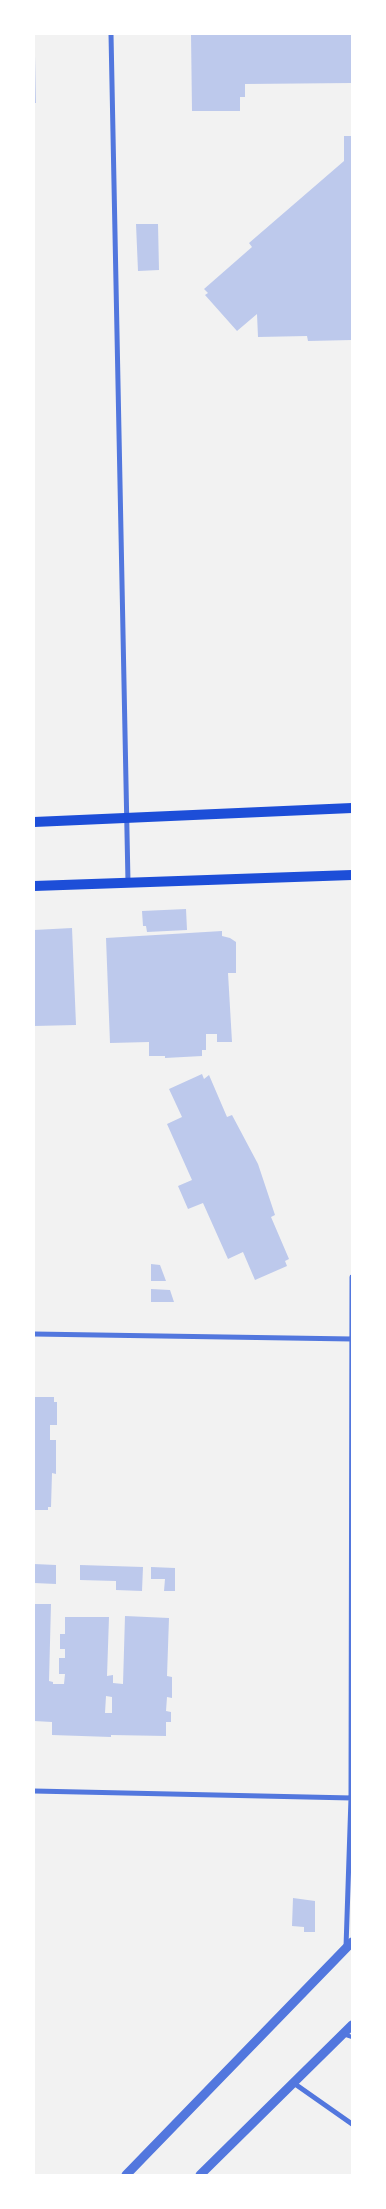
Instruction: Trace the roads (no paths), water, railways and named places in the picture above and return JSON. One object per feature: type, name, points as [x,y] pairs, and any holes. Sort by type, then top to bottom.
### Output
[{"type":"main road","points":[[34,822],[352,808]]},
{"type":"main road","points":[[34,886],[352,875]]},
{"type":"street","points":[[111,34],[128,882]]},
{"type":"street","points":[[126,2175],[349,1946],[352,1798],[352,1277]]},
{"type":"street","points":[[34,1334],[352,1339]]},
{"type":"street","points":[[34,1791],[352,1798]]},
{"type":"street","points":[[200,2175],[348,2036],[352,2026]]},
{"type":"street","points":[[295,2084],[352,2124]]}]
